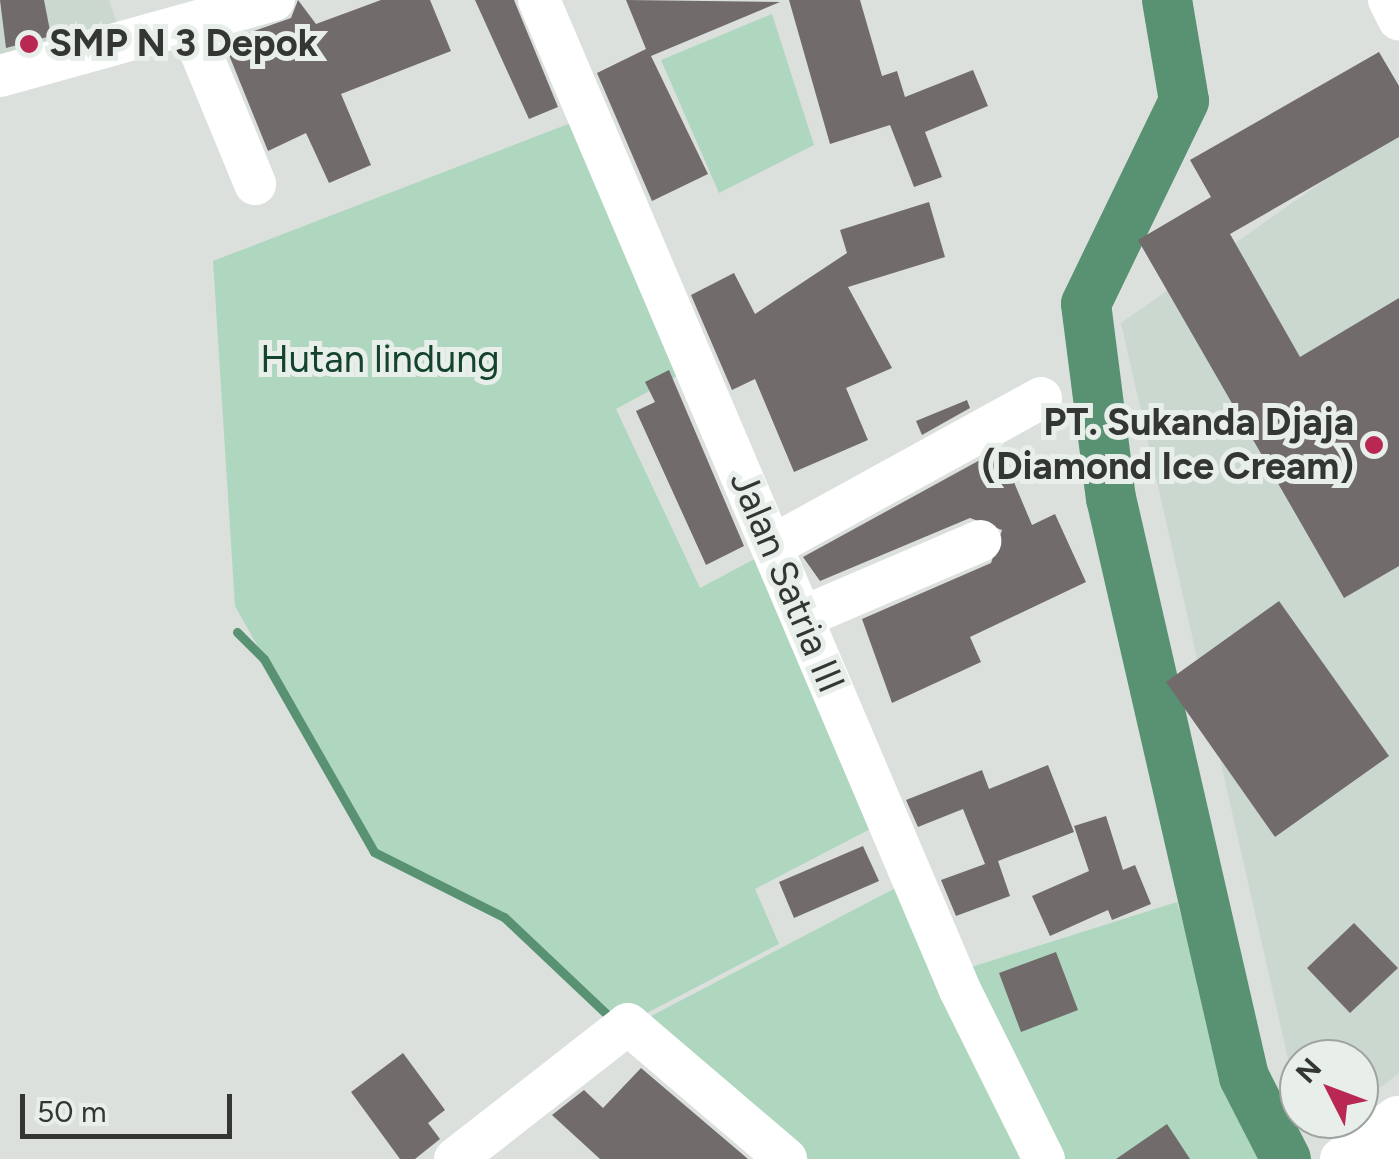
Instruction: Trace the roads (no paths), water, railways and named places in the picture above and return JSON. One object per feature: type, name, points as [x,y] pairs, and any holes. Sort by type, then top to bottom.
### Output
[{"type":"street","points":[[0,76],[108,39],[190,26],[274,0]]},
{"type":"street","name":"Jalan Satria III","points":[[540,0],[960,990],[1044,1159]]},
{"type":"street","points":[[1390,0],[1399,20]]},
{"type":"street","points":[[190,26],[255,184]]},
{"type":"street","points":[[772,546],[1042,398]]},
{"type":"street","points":[[802,617],[980,541]]},
{"type":"street","points":[[455,1159],[628,1024],[786,1159]]},
{"type":"street","points":[[1367,1153],[1399,1116]]},
{"type":"waterway","points":[[1167,0],[1184,101],[1086,304],[1111,498],[1244,1077],[1286,1159]]},
{"type":"waterway","points":[[237,632],[264,659],[374,852],[504,917],[614,1021]]},
{"type":"place","name":"SMP N 3 Depok","points":[[29,44]]},
{"type":"place","name":"PT. Sukanda Djaja (Diamond Ice Cream)","points":[[1374,445]]},
{"type":"park label","name":"Hutan lindung","points":[[380,360]]}]
